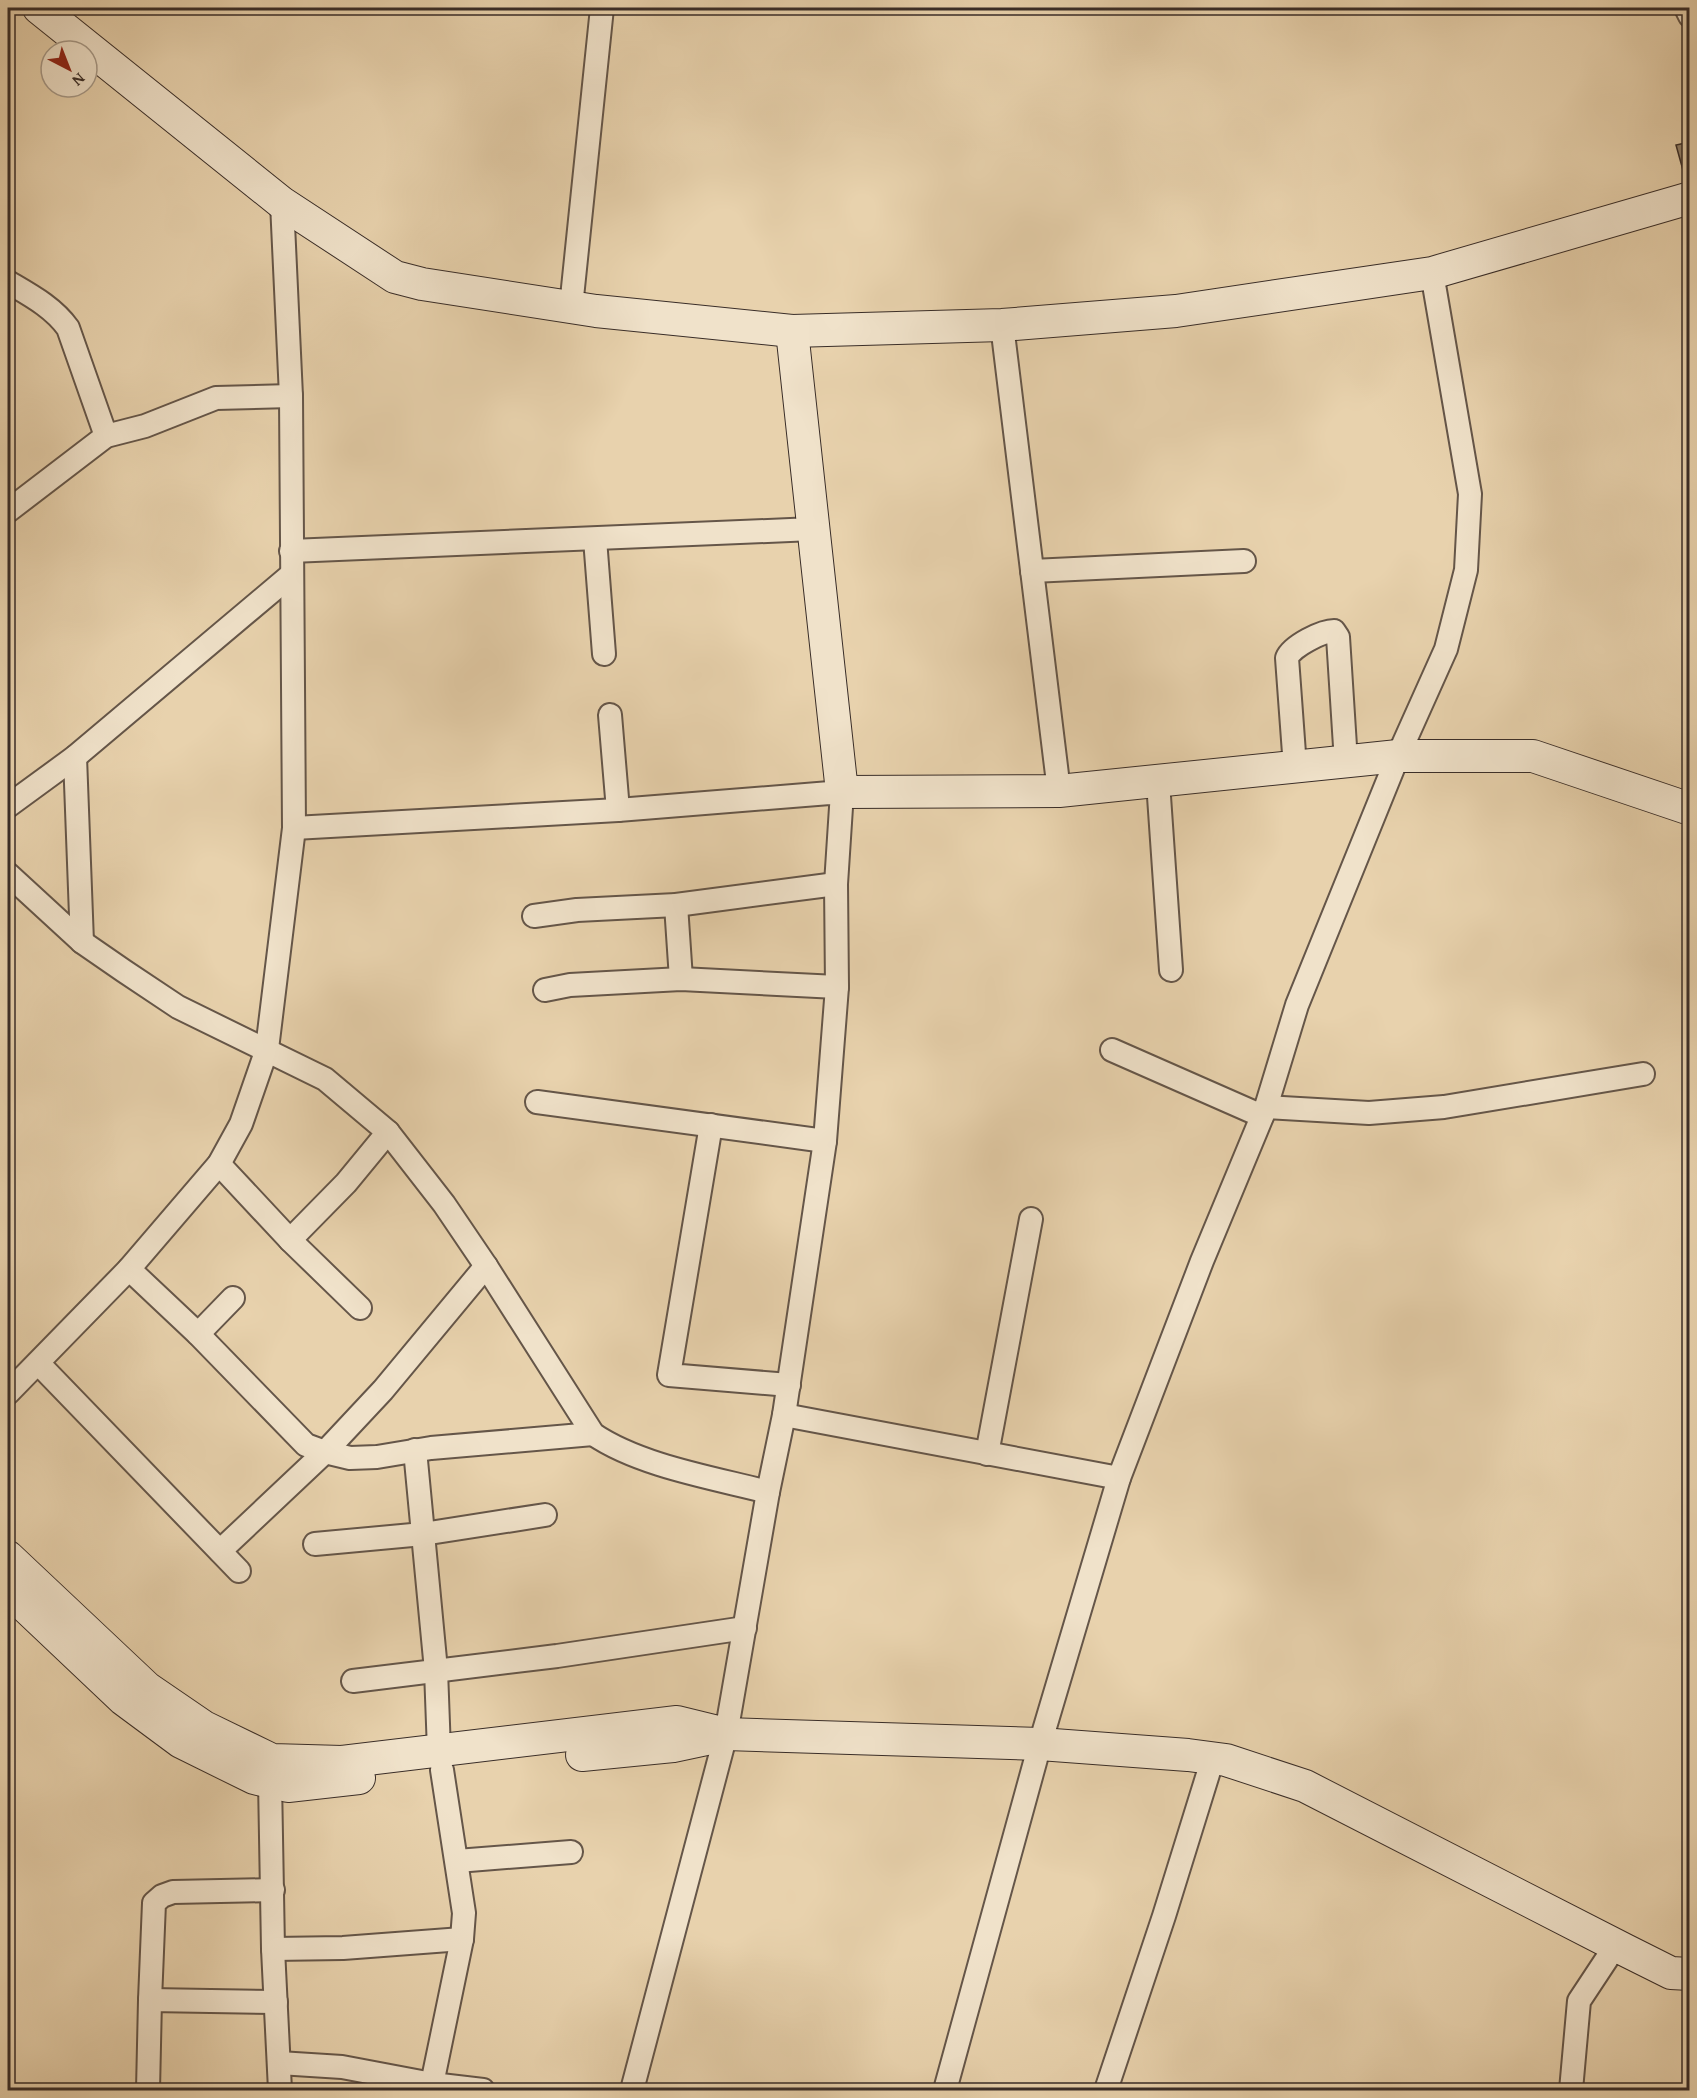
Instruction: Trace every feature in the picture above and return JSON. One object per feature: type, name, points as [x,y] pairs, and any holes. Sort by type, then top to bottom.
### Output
[{"type":"street","points":[[39,8],[282,203],[395,277],[422,284],[571,307],[792,331],[1002,325],[1176,310],[1432,273],[1689,198]]},
{"type":"street","points":[[571,307],[602,8]]},
{"type":"street","points":[[1686,8],[1689,16]]},
{"type":"street","points":[[8,1393],[129,1269],[219,1164],[241,1124],[267,1050],[294,828],[291,396],[282,203]]},
{"type":"street","points":[[945,2091],[1040,1744],[1119,1478],[1202,1261],[1264,1111],[1297,1005],[1398,756],[1446,649],[1466,570],[1470,494],[1432,273]]},
{"type":"street","points":[[8,282],[58,314],[68,328],[106,436]]},
{"type":"street","points":[[1002,325],[1059,791]]},
{"type":"street","points":[[632,2091],[726,1734],[768,1492],[784,1415],[825,1141],[837,987],[836,884],[842,792],[792,331]]},
{"type":"street","points":[[8,511],[106,436],[146,426],[216,398],[291,396]]},
{"type":"street","points":[[291,551],[813,529]]},
{"type":"street","points":[[595,539],[604,654]]},
{"type":"street","points":[[1032,572],[1244,561]]},
{"type":"street","points":[[8,806],[75,757],[291,575]]},
{"type":"street","points":[[1295,767],[1287,658],[1289,653],[1301,644],[1328,631],[1334,631],[1338,637],[1346,762]]},
{"type":"street","points":[[610,715],[618,810]]},
{"type":"street","points":[[294,828],[618,810],[842,792],[1059,791],[1398,756],[1533,756],[1689,809]]},
{"type":"street","points":[[75,757],[82,942]]},
{"type":"street","points":[[1158,782],[1171,970]]},
{"type":"street","points":[[8,874],[82,942],[178,1007],[325,1079],[388,1132],[444,1204],[594,1434],[605,1442],[659,1464],[768,1492]]},
{"type":"street","points":[[534,916],[578,910],[676,905],[836,884]]},
{"type":"street","points":[[676,905],[681,980]]},
{"type":"street","points":[[545,990],[570,985],[681,980],[837,987]]},
{"type":"street","points":[[1112,1050],[1264,1111],[1369,1113],[1444,1107],[1642,1074]]},
{"type":"street","points":[[537,1101],[825,1141]]},
{"type":"street","points":[[711,1125],[669,1375],[789,1384]]},
{"type":"street","points":[[290,1240],[346,1183],[388,1132]]},
{"type":"street","points":[[219,1164],[290,1240],[360,1308]]},
{"type":"street","points":[[987,1454],[1030,1219]]},
{"type":"street","points":[[220,1551],[325,1452],[383,1389],[486,1266]]},
{"type":"street","points":[[129,1269],[198,1334],[306,1445],[325,1452],[350,1458],[377,1457],[415,1450],[594,1434]]},
{"type":"street","points":[[198,1334],[233,1298]]},
{"type":"street","points":[[38,1364],[239,1571]]},
{"type":"street","points":[[784,1415],[1119,1478]]},
{"type":"street","points":[[415,1450],[436,1670],[440,1760],[464,1913],[462,1939],[432,2084]]},
{"type":"street","points":[[315,1544],[423,1534],[544,1515]]},
{"type":"street","points":[[8,1557],[147,1688],[185,1729]]},
{"type":"street","points":[[8,1590],[123,1699],[185,1729],[254,1778],[288,1786],[677,1722],[726,1734],[1040,1744],[1213,1758],[1226,1760],[1305,1786],[1671,1973],[1689,1974]]},
{"type":"street","points":[[353,1681],[557,1656],[745,1628]]},
{"type":"street","points":[[185,1729],[204,1727],[272,1760],[342,1762],[440,1760]]},
{"type":"street","points":[[1109,2090],[1213,1758]]},
{"type":"street","points":[[270,1781],[273,1948],[280,2091]]},
{"type":"street","points":[[457,1861],[571,1852]]},
{"type":"street","points":[[148,2091],[154,1903],[162,1896],[173,1892],[273,1890]]},
{"type":"street","points":[[273,1948],[343,1948],[462,1939]]},
{"type":"street","points":[[1571,2091],[1579,2001],[1616,1945]]},
{"type":"street","points":[[150,2000],[276,2002]]},
{"type":"street","points":[[279,2063],[342,2067],[483,2091]]},
{"type":"building","points":[[1690,142],[1690,180],[1686,181],[1676,145]]}]
